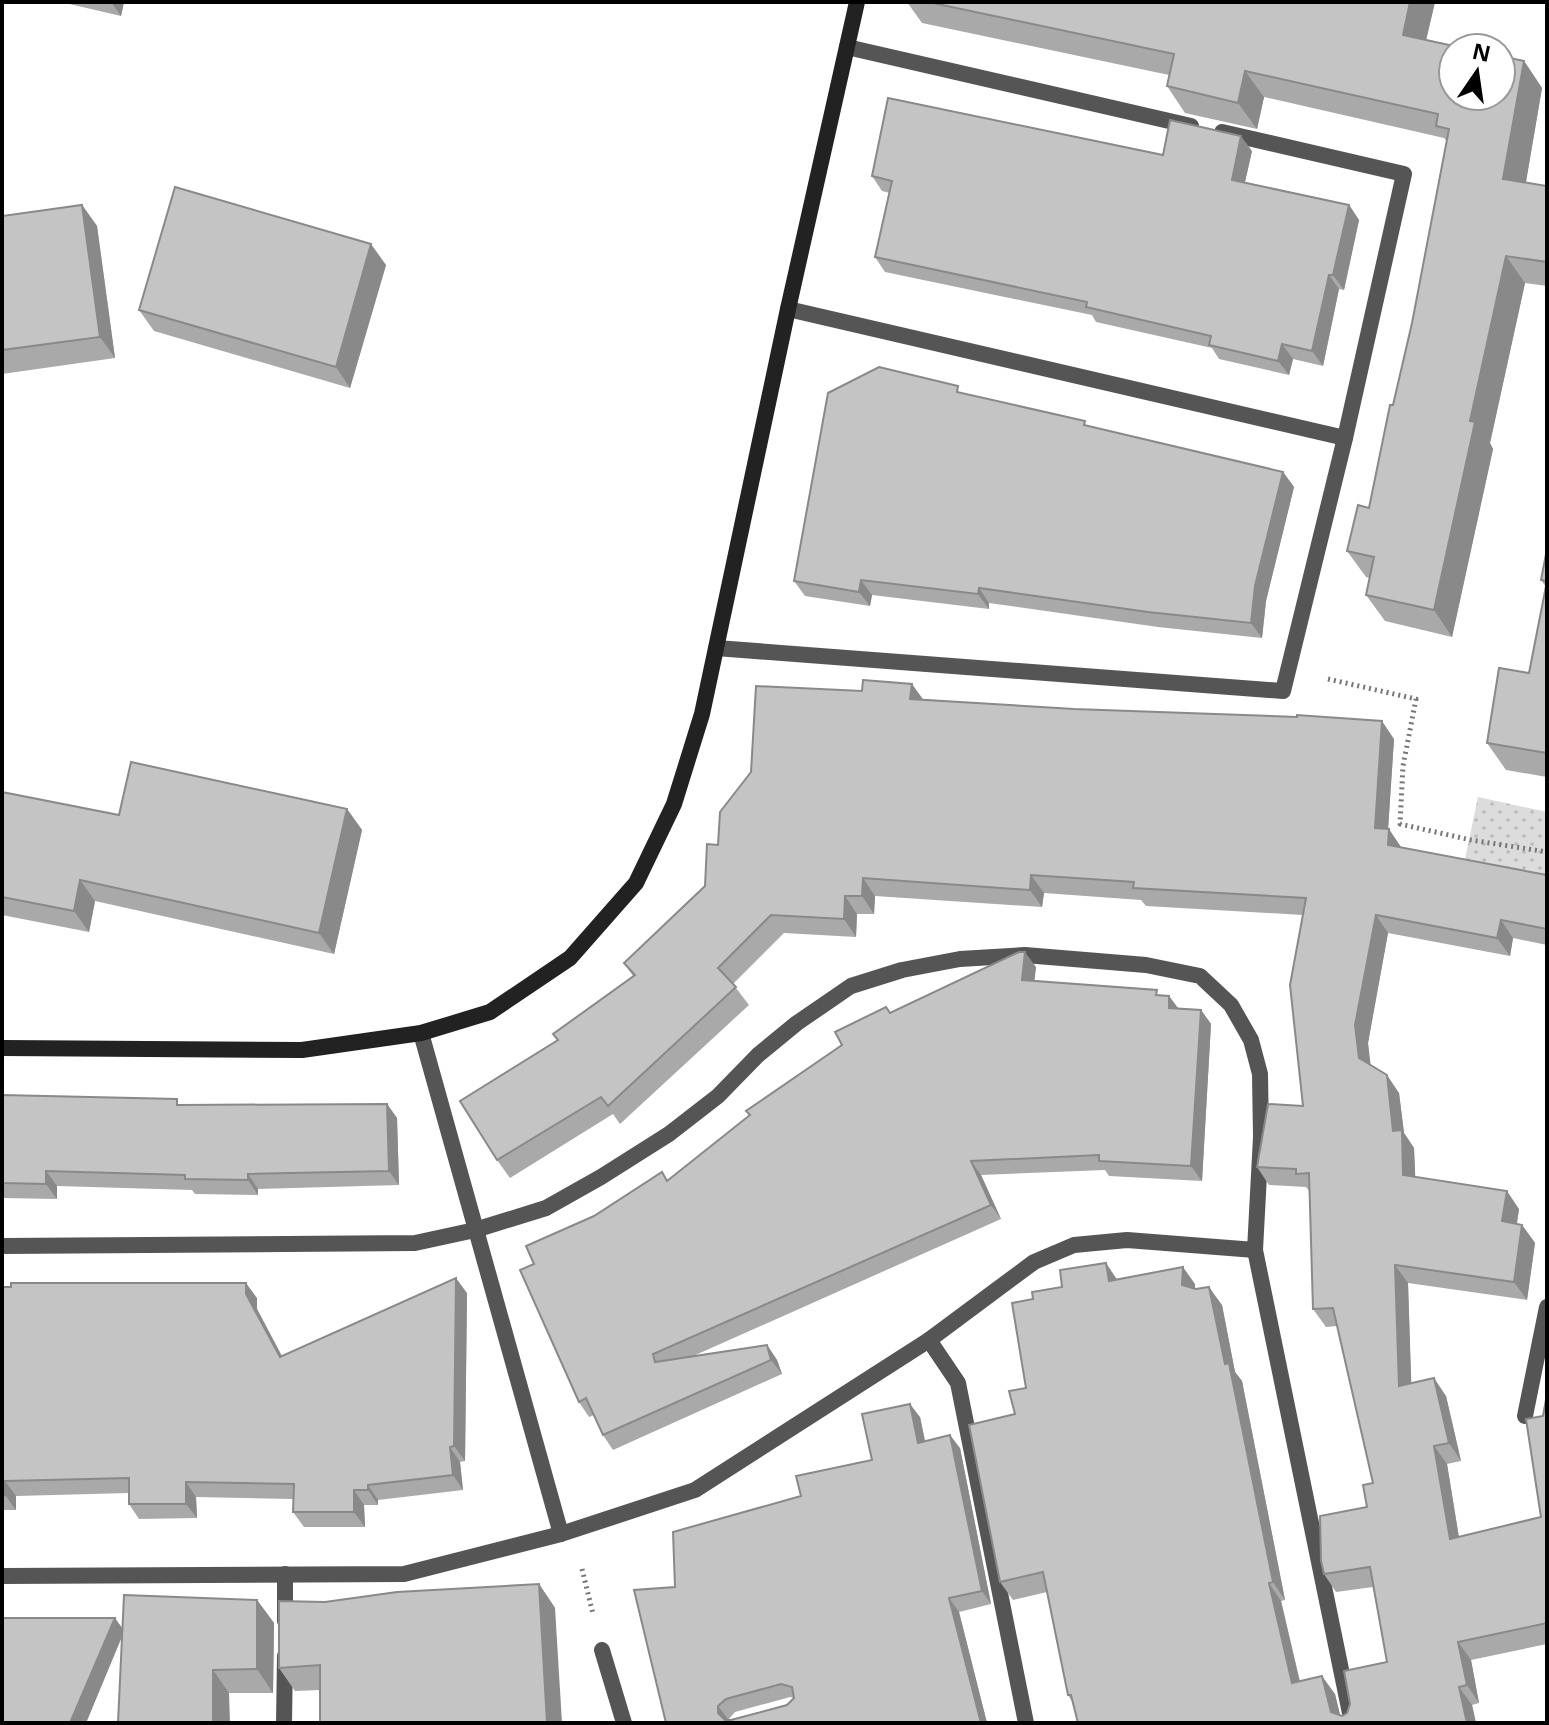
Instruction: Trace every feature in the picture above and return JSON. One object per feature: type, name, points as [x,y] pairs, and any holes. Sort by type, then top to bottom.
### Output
[{"type":"street","points":[[2,1048],[302,1050],[421,1033],[490,1012],[570,958],[636,883],[674,804],[702,714],[857,2]]},
{"type":"street","points":[[716,648],[1283,691],[1345,438],[1404,174],[847,47]]},
{"type":"street","points":[[788,309],[1345,438]]},
{"type":"street","points":[[2,1246],[415,1243],[475,1230],[546,1208],[669,1134],[718,1096],[767,1047],[851,986],[902,970],[960,959],[1025,955],[1146,965],[1200,976],[1231,1005],[1251,1040],[1260,1074],[1261,1137],[1255,1250],[1352,1723]]},
{"type":"street","points":[[421,1033],[561,1534]]},
{"type":"street","points":[[2,1576],[404,1574],[561,1534],[695,1490],[929,1340],[1034,1262],[1074,1245],[1127,1240],[1255,1250]]},
{"type":"street","points":[[1525,1416],[1547,1307]]},
{"type":"street","points":[[929,1340],[958,1383],[1026,1723]]},
{"type":"street","points":[[284,1723],[285,1574]]},
{"type":"street","points":[[602,1650],[624,1723]]},
{"type":"path","points":[[1322,678],[1416,699],[1403,766],[1400,824],[1471,840],[1547,852]]},
{"type":"path","points":[[561,1534],[581,1564],[602,1650]]},
{"type":"shaded area","points":[[1478,797],[1547,812],[1547,877],[1465,859]]},
{"type":"building","points":[[928,2],[1410,2],[1403,35],[1437,42],[1437,112],[1515,112],[1503,179],[1547,186],[1547,262],[1506,256],[1470,421],[1475,422],[1434,610],[1366,595],[1374,557],[1347,551],[1358,505],[1369,508],[1390,405],[1393,405],[1412,323],[1449,129],[1436,126],[1438,114],[1245,71],[1238,103],[1167,86],[1174,54]]},
{"type":"building","points":[[1517,59],[1524,61],[1517,100]]},
{"type":"building","points":[[888,98],[1163,155],[1170,120],[1241,136],[1232,180],[1349,205],[1312,351],[1282,344],[1278,361],[1209,345],[1211,336],[1086,307],[1087,302],[875,257],[892,181],[872,176]]},
{"type":"building","points":[[175,187],[371,244],[336,367],[139,310]]},
{"type":"building","points":[[82,205],[100,337],[2,350],[2,216]]},
{"type":"building","points":[[879,367],[958,386],[957,392],[1283,472],[1255,586],[1251,623],[979,588],[978,594],[861,580],[859,592],[794,581],[828,393]]},
{"type":"building","points":[[1547,549],[1547,581],[1541,580]]},
{"type":"building","points":[[1547,581],[1547,753],[1487,743],[1499,668],[1529,673]]},
{"type":"building","points":[[863,680],[912,684],[910,699],[1382,721],[1375,828],[1389,829],[1388,845],[1547,875],[1547,929],[1501,920],[1497,938],[1376,915],[1355,1025],[1359,1058],[1387,1075],[1393,1131],[1402,1130],[1403,1175],[1507,1191],[1502,1221],[1522,1225],[1514,1282],[1395,1265],[1399,1386],[1434,1378],[1449,1443],[1434,1446],[1450,1539],[1541,1517],[1526,1419],[1543,1416],[1547,1394],[1547,1623],[1458,1642],[1467,1685],[1459,1687],[1467,1723],[1078,1723],[1071,1695],[1068,1695],[1043,1572],[1000,1582],[969,1425],[1015,1414],[1009,1391],[1026,1388],[1012,1303],[1033,1299],[1032,1292],[1062,1287],[1060,1270],[1106,1263],[1109,1281],[1183,1267],[1182,1285],[1196,1289],[1209,1287],[1225,1364],[1229,1363],[1273,1582],[1269,1583],[1292,1683],[1322,1676],[1331,1712],[1342,1716],[1347,1713],[1350,1704],[1344,1671],[1387,1662],[1370,1567],[1324,1574],[1321,1561],[1320,1516],[1367,1507],[1363,1485],[1373,1483],[1333,1308],[1313,1309],[1309,1173],[1296,1174],[1296,1169],[1257,1167],[1268,1104],[1303,1106],[1290,985],[1306,898],[1133,888],[1134,882],[1031,875],[1030,890],[863,878],[862,896],[845,896],[844,919],[771,915],[718,968],[736,987],[608,1106],[601,1097],[497,1160],[460,1101],[558,1040],[553,1034],[635,975],[624,963],[705,886],[707,844],[718,845],[720,812],[751,772],[756,686],[862,691]]},
{"type":"building","points":[[131,762],[347,809],[319,933],[80,880],[74,911],[2,897],[2,792],[119,815]]},
{"type":"building","points":[[1019,952],[1025,952],[1022,980],[1157,990],[1156,995],[1169,996],[1169,1008],[1201,1010],[1191,1166],[1099,1161],[1099,1155],[971,1161],[991,1205],[653,1354],[655,1362],[767,1345],[771,1360],[603,1435],[586,1398],[579,1402],[520,1270],[534,1264],[526,1246],[594,1216],[662,1172],[667,1181],[750,1115],[746,1111],[842,1045],[835,1032],[886,1007],[890,1013]]},
{"type":"building","points":[[2,1095],[177,1099],[177,1105],[387,1104],[389,1171],[248,1174],[248,1180],[46,1171],[46,1184],[2,1183]]},
{"type":"building","points":[[456,1278],[454,1446],[450,1447],[453,1475],[368,1485],[368,1490],[354,1490],[354,1512],[293,1512],[294,1484],[186,1482],[186,1504],[129,1504],[129,1478],[5,1481],[5,1495],[2,1495],[2,1287],[11,1287],[11,1283],[246,1283],[246,1294],[280,1357]]},
{"type":"building","points":[[910,1404],[918,1443],[950,1435],[982,1591],[949,1598],[981,1723],[666,1723],[634,1590],[675,1587],[673,1532],[801,1496],[796,1476],[872,1460],[862,1414]],"holes":[[[781,1684],[792,1687],[794,1698],[787,1705],[731,1720],[725,1720],[718,1713],[718,1706],[726,1699]]]},
{"type":"building","points":[[539,1584],[547,1723],[320,1723],[320,1665],[279,1668],[279,1601],[325,1602],[397,1592]]},
{"type":"building","points":[[124,1595],[257,1600],[257,1669],[213,1670],[213,1723],[118,1723]]},
{"type":"building","points":[[2,1618],[115,1618],[70,1723],[2,1723]]}]
